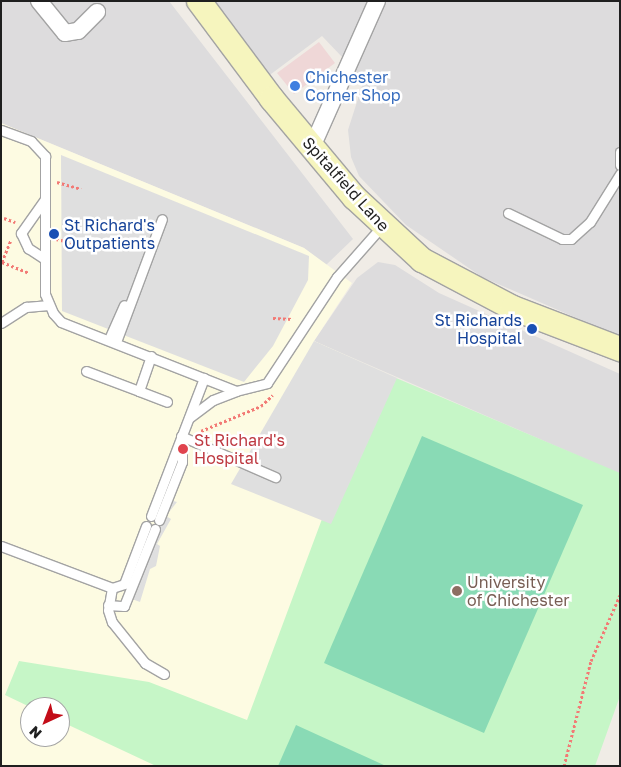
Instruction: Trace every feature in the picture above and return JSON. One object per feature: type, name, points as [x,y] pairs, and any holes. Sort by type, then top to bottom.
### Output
[{"type":"main road","name":"Spitalfield Lane","points":[[199,1],[312,147],[382,226],[448,277],[513,308],[620,349]]},
{"type":"street","points":[[39,1],[65,33],[78,32],[97,12]]},
{"type":"street","points":[[312,147],[377,1]]},
{"type":"lane","points":[[1,130],[31,142],[46,156],[45,259],[49,305],[61,322],[236,391]]},
{"type":"lane","points":[[620,152],[620,165]]},
{"type":"lane","points":[[508,213],[562,239],[571,239],[590,222],[620,174]]},
{"type":"lane","points":[[45,199],[21,234],[28,248],[45,259]]},
{"type":"lane","points":[[113,341],[162,219]]},
{"type":"lane","points":[[188,419],[213,400],[236,391],[267,384],[337,277],[382,226]]},
{"type":"lane","points":[[1,323],[26,306],[49,305]]},
{"type":"lane","points":[[113,341],[124,305]]},
{"type":"lane","points":[[139,391],[151,356]]},
{"type":"lane","points":[[86,371],[168,402]]},
{"type":"lane","points":[[155,518],[182,462],[181,436],[204,378]]},
{"type":"lane","points":[[181,436],[275,477]]},
{"type":"lane","points":[[1,546],[112,588],[124,584],[151,528],[124,606],[108,605]]},
{"type":"lane","points":[[112,588],[108,605],[120,635],[145,663],[164,674]]},
{"type":"path","points":[[21,215],[2,262],[29,273]]},
{"type":"path","points":[[4,218],[18,223]]},
{"type":"path","points":[[45,240],[75,243]]},
{"type":"path","points":[[273,318],[293,319]]},
{"type":"path","points":[[193,434],[261,406],[277,389]]},
{"type":"path","points":[[564,766],[591,661],[620,595]]},
{"type":"shaded area","points":[[1,1],[169,1],[353,239],[326,265],[304,248],[1,123]]},
{"type":"shaded area","points":[[211,1],[620,1],[620,337],[482,277],[406,225],[359,176],[351,157],[348,130],[364,80],[322,36],[267,77]]},
{"type":"shaded area","points":[[319,42],[335,63],[294,94],[277,73]]},
{"type":"shaded area","name":"St Richard's Hospital","points":[[1,123],[304,248],[352,283],[314,341],[396,378],[595,766],[1,766]]},
{"type":"shaded area","points":[[61,155],[309,256],[308,280],[273,346],[244,382],[62,311]]},
{"type":"shaded area","points":[[378,262],[395,265],[439,293],[620,374],[620,474],[314,341],[357,278]]},
{"type":"shaded area","points":[[314,341],[397,378],[331,524],[231,484]]},
{"type":"shaded area","points":[[170,500],[177,502],[166,516],[171,519],[157,544],[160,546],[156,566],[150,569],[140,602],[132,599]]},
{"type":"green space","name":"University of Chichester","points":[[396,378],[620,473],[620,696],[595,766],[156,766],[70,726],[70,697],[20,697],[20,702],[5,695],[19,661],[149,682],[247,720],[322,519],[331,522]]},
{"type":"green space","points":[[422,436],[583,505],[484,733],[324,663]]},
{"type":"green space","points":[[296,725],[386,766],[278,766]]},
{"type":"place","name":"Chichester Corner Shop","points":[[295,86]]},
{"type":"place","name":"St Richard's Outpatients","points":[[54,234]]},
{"type":"place","name":"St Richards Hospital","points":[[532,329]]},
{"type":"place","name":"St Richard's Hospital","points":[[183,449]]},
{"type":"place","name":"University of Chichester","points":[[457,591]]}]
